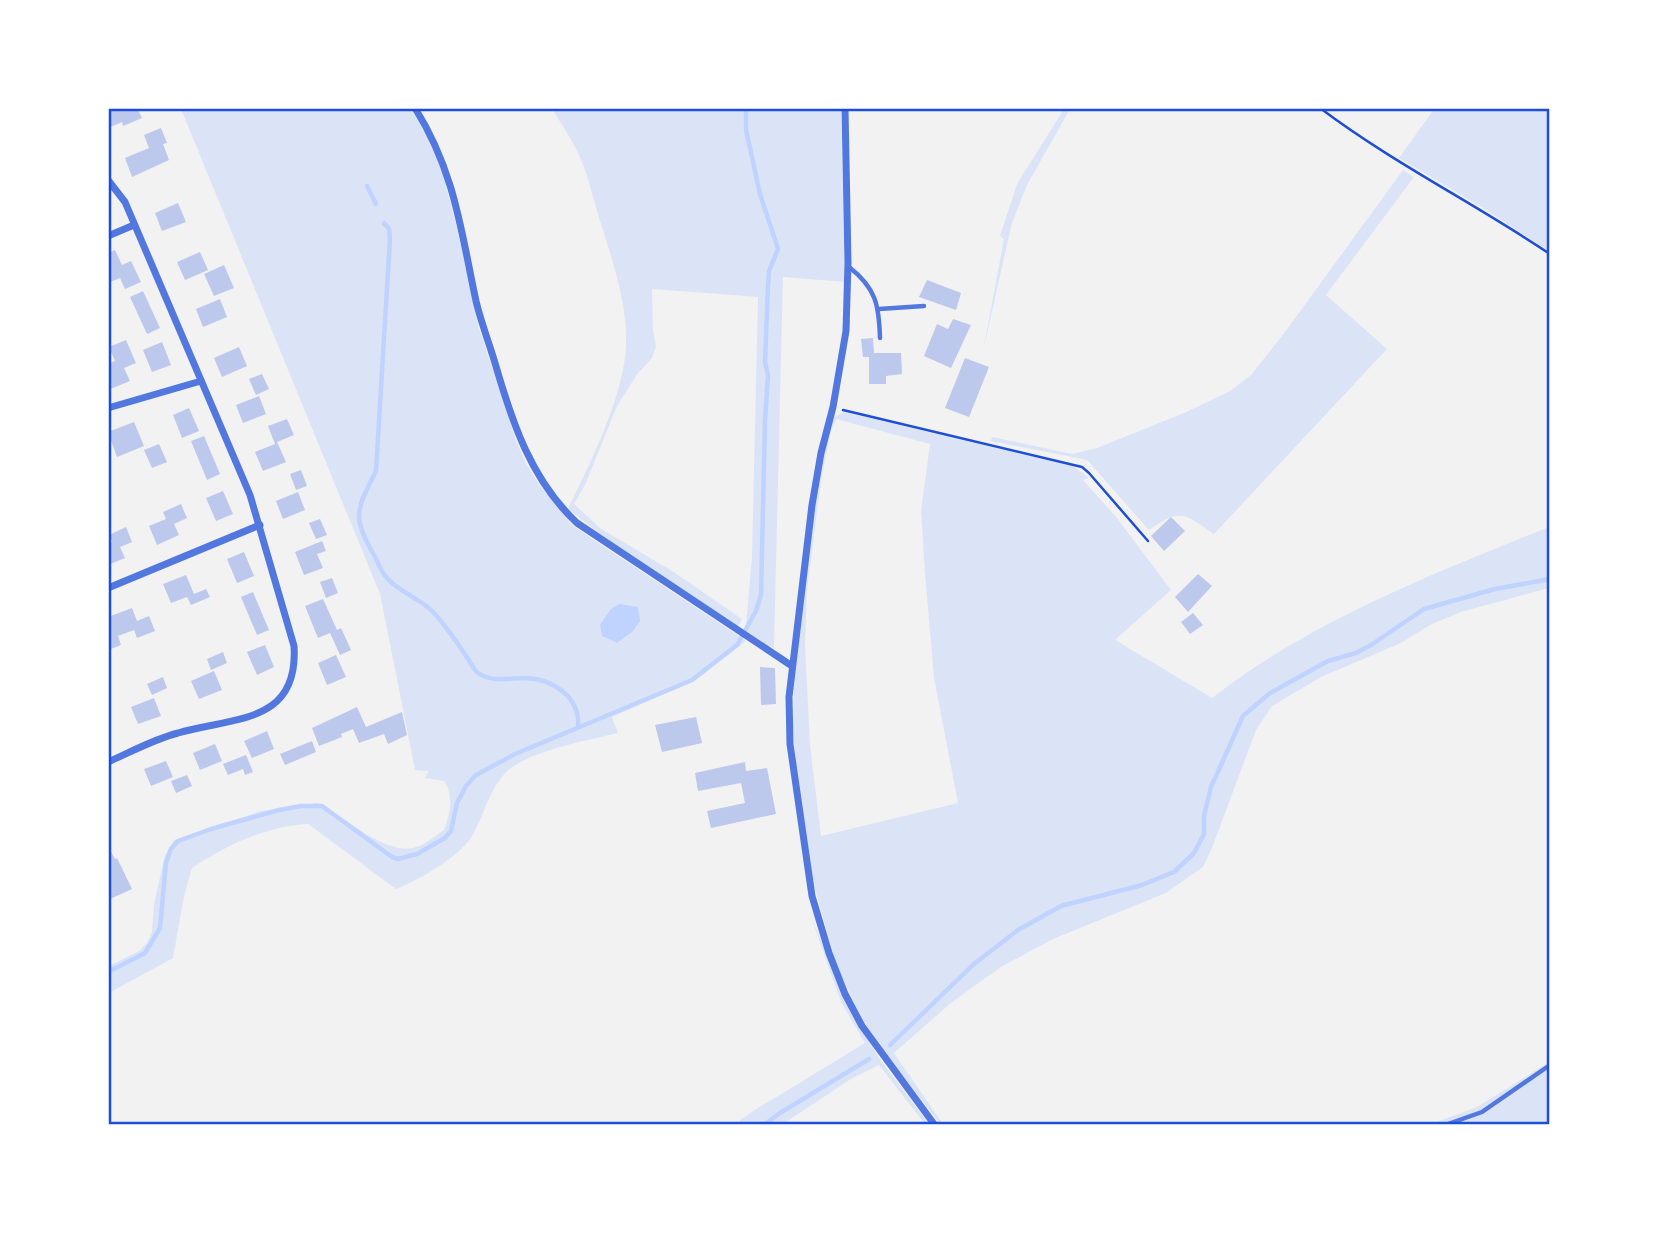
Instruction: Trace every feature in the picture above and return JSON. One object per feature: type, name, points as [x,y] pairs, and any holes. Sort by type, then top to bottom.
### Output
[{"type":"street","points":[[415,108],[431,134],[454,192],[477,304],[505,396],[528,458],[551,495],[578,523],[769,648],[792,666]]},
{"type":"street","points":[[845,108],[848,266],[846,331],[833,408],[811,505],[789,697],[790,744],[812,896],[845,994],[862,1026],[934,1125]]},
{"type":"street","points":[[108,180],[125,202],[250,495],[294,646],[295,666],[290,686],[277,704],[257,714],[175,733],[108,762]]},
{"type":"street","points":[[108,236],[134,225]]},
{"type":"street","points":[[108,408],[201,381]]},
{"type":"street","points":[[108,588],[260,525]]},
{"type":"lane","points":[[848,266],[863,278],[879,309],[880,338]]},
{"type":"lane","points":[[879,309],[924,306]]},
{"type":"lane","points":[[1448,1125],[1482,1112],[1549,1065]]},
{"type":"path","points":[[1320,108],[1397,162],[1549,254]]},
{"type":"path","points":[[833,408],[1073,463],[1090,472],[1148,541]]},
{"type":"shaded area","points":[[181,109],[411,109],[441,166],[478,325],[525,462],[541,487],[573,526],[746,641],[694,681],[612,717],[618,733],[548,751],[511,768],[497,783],[476,829],[465,846],[437,868],[396,889],[308,824],[277,828],[247,838],[219,852],[192,868],[173,958],[109,993],[109,966],[139,951],[152,932],[154,904],[165,855],[174,840],[261,811],[317,803],[381,842],[405,849],[423,844],[444,830],[450,805],[449,792],[444,781],[425,778],[429,771],[415,770],[380,594]]},
{"type":"shaded area","points":[[552,109],[841,109],[845,282],[783,277],[774,648],[745,637],[752,556],[758,297],[652,289],[656,347],[652,358],[638,373],[617,406],[585,485],[574,504],[600,528],[672,571],[742,619],[738,627],[612,543],[568,509],[615,401],[624,364],[626,326],[619,286],[586,172],[575,147]]},
{"type":"shaded area","points":[[1064,109],[1070,109],[1027,185],[1012,223],[983,351],[1004,239],[1000,236],[1017,184]]},
{"type":"shaded area","points":[[1434,109],[1549,109],[1549,251],[1399,158]]},
{"type":"shaded area","points":[[1403,170],[1414,177],[1326,295],[1387,349],[1214,534],[1196,521],[1182,516],[1168,518],[1149,530],[1087,460],[990,441],[993,437],[1072,454],[1097,448],[1184,413],[1230,391],[1251,375],[1285,332]]},
{"type":"shaded area","points":[[844,412],[1073,466],[1089,478],[1083,480],[1117,518],[1171,590],[1115,640],[1212,698],[1250,670],[1332,622],[1418,581],[1549,527],[1549,588],[1461,612],[1430,625],[1401,643],[1321,677],[1272,706],[1256,730],[1203,867],[1166,893],[1053,939],[1001,967],[952,1002],[894,1053],[943,1124],[940,1124],[871,1035],[854,1003],[836,964],[814,885],[796,762],[793,728],[794,686],[815,501],[834,417]],"holes":[[[836,419],[930,444],[921,511],[925,574],[934,678],[958,803],[821,836],[810,745],[805,644],[807,590],[821,480],[830,435]]]},
{"type":"shaded area","points":[[810,914],[854,1018],[882,1062],[929,1124],[925,1124],[879,1065],[851,1079],[783,1124],[739,1124],[740,1120],[750,1113],[865,1043],[841,1002]]},
{"type":"shaded area","points":[[1549,1062],[1549,1124],[1431,1124],[1477,1107]]},
{"type":"water","points":[[619,604],[638,607],[640,621],[633,631],[617,643],[602,636],[600,625],[611,609]]},
{"type":"building","points":[[108,108],[137,108],[142,118],[123,126],[122,122],[108,128]]},
{"type":"building","points":[[161,128],[167,143],[163,144],[169,160],[132,177],[125,158],[149,148],[144,135]]},
{"type":"building","points":[[178,203],[186,222],[162,231],[155,213]]},
{"type":"building","points":[[115,250],[122,265],[131,261],[141,282],[125,289],[120,278],[108,283],[108,253]]},
{"type":"building","points":[[200,252],[208,270],[185,280],[177,262]]},
{"type":"building","points":[[224,265],[234,288],[214,296],[204,274]]},
{"type":"building","points":[[927,280],[961,293],[956,310],[919,297]]},
{"type":"building","points":[[143,291],[160,328],[147,334],[130,297]]},
{"type":"building","points":[[220,299],[227,317],[203,327],[196,309]]},
{"type":"building","points":[[953,319],[971,325],[951,368],[924,356],[937,324],[948,329]]},
{"type":"building","points":[[873,338],[874,353],[901,353],[902,374],[886,376],[886,384],[869,384],[869,357],[863,357],[861,339]]},
{"type":"building","points":[[126,340],[136,363],[124,368],[130,381],[108,390],[108,364],[115,361],[109,347]]},
{"type":"building","points":[[162,342],[171,365],[152,372],[143,350]]},
{"type":"building","points":[[239,347],[247,366],[222,377],[214,358]]},
{"type":"building","points":[[965,358],[989,367],[969,417],[945,408]]},
{"type":"building","points":[[262,374],[269,389],[256,395],[249,379]]},
{"type":"building","points":[[259,396],[266,414],[243,423],[236,405]]},
{"type":"building","points":[[189,408],[199,431],[182,438],[173,415]]},
{"type":"building","points":[[287,419],[294,435],[277,442],[286,462],[263,471],[255,452],[275,444],[268,426]]},
{"type":"building","points":[[134,422],[144,446],[117,457],[108,432]]},
{"type":"building","points":[[204,436],[220,474],[207,480],[191,441]]},
{"type":"building","points":[[159,444],[167,462],[152,468],[144,450]]},
{"type":"building","points":[[301,470],[307,486],[296,490],[290,474]]},
{"type":"building","points":[[223,491],[233,514],[216,521],[206,498]]},
{"type":"building","points":[[298,492],[305,510],[283,519],[276,501]]},
{"type":"building","points":[[181,504],[187,518],[174,524],[179,535],[157,545],[149,526],[166,519],[163,512]]},
{"type":"building","points":[[1171,517],[1185,531],[1164,551],[1151,536]]},
{"type":"building","points":[[320,519],[327,535],[316,539],[309,523]]},
{"type":"building","points":[[126,527],[132,542],[120,547],[125,558],[108,565],[108,543],[112,542],[109,535]]},
{"type":"building","points":[[322,541],[326,551],[317,554],[323,568],[304,575],[295,552]]},
{"type":"building","points":[[244,552],[254,576],[237,583],[227,559]]},
{"type":"building","points":[[1198,574],[1212,586],[1188,612],[1175,597]]},
{"type":"building","points":[[186,575],[194,594],[206,589],[210,597],[191,605],[187,597],[171,603],[163,584]]},
{"type":"building","points":[[332,578],[338,593],[326,598],[320,582]]},
{"type":"building","points":[[253,592],[269,630],[257,635],[241,597]]},
{"type":"building","points":[[323,599],[337,630],[341,628],[351,650],[340,655],[330,633],[318,638],[305,606]]},
{"type":"building","points":[[132,608],[137,621],[149,616],[155,631],[137,638],[134,630],[118,636],[121,645],[108,650],[108,617]]},
{"type":"building","points":[[1193,613],[1203,625],[1190,634],[1181,622]]},
{"type":"building","points":[[265,645],[274,667],[257,675],[247,652]]},
{"type":"building","points":[[223,652],[227,663],[211,670],[207,659]]},
{"type":"building","points":[[336,655],[346,677],[327,685],[318,663]]},
{"type":"building","points":[[760,667],[775,668],[776,704],[761,705]]},
{"type":"building","points":[[214,671],[222,690],[199,699],[191,681]]},
{"type":"building","points":[[163,677],[167,688],[152,695],[147,684]]},
{"type":"building","points":[[154,698],[161,716],[138,724],[131,707]]},
{"type":"building","points":[[357,707],[366,727],[402,712],[407,735],[388,744],[384,734],[359,743],[353,729],[341,734],[342,737],[319,746],[312,728]]},
{"type":"building","points":[[696,717],[702,743],[662,752],[655,725]]},
{"type":"building","points":[[267,731],[274,749],[252,758],[244,741]]},
{"type":"building","points":[[312,741],[316,752],[285,765],[280,754]]},
{"type":"building","points":[[215,744],[222,761],[200,770],[193,753]]},
{"type":"building","points":[[246,755],[253,772],[245,775],[243,769],[228,775],[223,764]]},
{"type":"building","points":[[166,761],[173,777],[151,786],[144,769]]},
{"type":"building","points":[[745,762],[746,771],[767,768],[776,814],[711,828],[707,811],[745,803],[741,783],[698,791],[695,773]]},
{"type":"building","points":[[187,775],[192,786],[176,793],[171,781]]},
{"type":"building","points":[[108,846],[132,889],[110,899]]},
{"type":"waterway","points":[[108,972],[145,953],[160,928],[166,863],[171,849],[178,841],[279,810],[322,806],[392,857],[398,859],[417,854],[445,838],[451,831],[457,803],[476,775],[515,754],[692,680],[737,645],[756,611],[761,595],[768,286],[769,271],[778,249],[760,194],[746,130],[746,108]]},
{"type":"waterway","points":[[367,186],[376,204]]},
{"type":"waterway","points":[[384,223],[389,229],[390,239],[376,471],[361,504],[359,513],[362,530],[385,576],[434,613],[478,673],[496,679],[535,679],[555,686],[575,706],[578,726]]},
{"type":"waterway","points":[[890,1045],[974,964],[1018,930],[1061,906],[1142,885],[1174,872],[1194,853],[1204,834],[1204,816],[1211,787],[1243,716],[1270,693],[1328,661],[1356,653],[1371,645],[1424,609],[1495,589],[1550,579]]},
{"type":"waterway","points":[[765,1124],[869,1059]]}]
